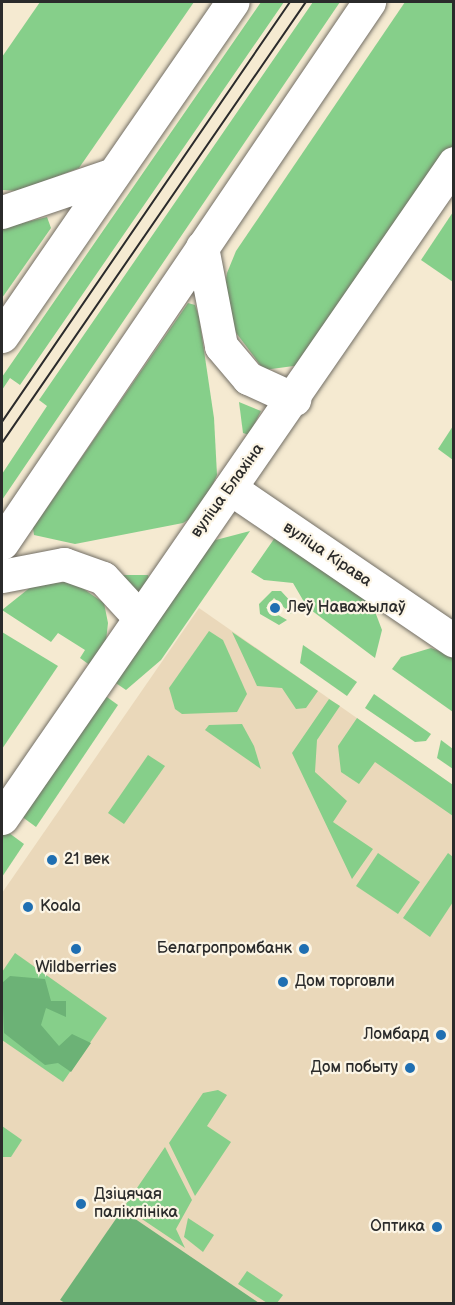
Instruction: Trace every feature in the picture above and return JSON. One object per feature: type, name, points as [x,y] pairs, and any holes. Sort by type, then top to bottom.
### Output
[{"type":"main road","points":[[2,336],[108,176],[231,2]]},
{"type":"main road","points":[[2,543],[369,2]]},
{"type":"main road","name":"вуліца Блахіна","points":[[2,818],[139,617],[294,399],[453,163]]},
{"type":"main road","points":[[2,212],[108,176]]},
{"type":"main road","points":[[202,247],[221,346],[248,378],[294,399]]},
{"type":"main road","name":"вуліца Кірава","points":[[230,488],[453,640]]},
{"type":"main road","points":[[2,576],[64,564],[103,578],[139,617]]},
{"type":"shaded area","points":[[199,608],[453,785],[453,1303],[2,1304],[2,893]]},
{"type":"green space","points":[[40,2],[194,2],[79,168],[19,191],[2,190],[2,57]]},
{"type":"green space","points":[[261,2],[284,2],[20,385],[10,378],[2,390],[2,377]]},
{"type":"green space","points":[[313,2],[340,2],[2,500],[2,474],[47,406],[39,400]]},
{"type":"green space","points":[[405,2],[453,2],[453,145],[318,349],[301,365],[264,370],[234,330],[223,298],[227,273],[236,251]]},
{"type":"green space","points":[[453,212],[453,282],[421,260]]},
{"type":"green space","points":[[47,217],[51,228],[2,298],[2,228]]},
{"type":"green space","points":[[188,303],[195,305],[199,317],[214,418],[217,475],[201,512],[183,523],[75,544],[34,535],[33,528]]},
{"type":"green space","points":[[239,402],[261,411],[249,435],[243,433]]},
{"type":"green space","points":[[453,426],[453,460],[438,449]]},
{"type":"green space","points":[[250,531],[161,660],[126,690],[110,679],[212,541]]},
{"type":"green space","points":[[276,536],[371,601],[382,630],[375,658],[307,607],[293,583],[264,580],[251,572]]},
{"type":"green space","points":[[120,575],[148,575],[150,582],[137,600]]},
{"type":"green space","points":[[72,581],[104,603],[108,623],[106,641],[91,666],[80,658],[85,650],[58,633],[51,642],[2,610],[32,586]]},
{"type":"green space","points":[[272,591],[281,591],[293,604],[291,614],[274,598],[266,608],[287,620],[279,625],[260,614],[259,604]]},
{"type":"green space","points":[[209,631],[223,640],[247,694],[237,712],[182,714],[175,709],[169,688]]},
{"type":"green space","points":[[2,632],[58,666],[2,749]]},
{"type":"green space","points":[[232,632],[318,691],[306,708],[296,709],[282,688],[257,686]]},
{"type":"green space","points":[[303,645],[357,682],[347,696],[300,663]]},
{"type":"green space","points":[[431,648],[453,656],[453,712],[392,669],[401,657]]},
{"type":"green space","points":[[100,692],[118,705],[36,827],[17,813]]},
{"type":"green space","points":[[374,694],[431,734],[426,741],[415,742],[365,708]]},
{"type":"green space","points":[[329,699],[340,706],[317,740],[315,772],[347,801],[333,822],[373,849],[352,879],[292,753]]},
{"type":"green space","points":[[357,718],[453,785],[453,816],[375,762],[359,784],[341,772],[338,746]]},
{"type":"green space","points":[[242,724],[254,746],[261,769],[205,730],[209,725]]},
{"type":"green space","points":[[441,740],[453,749],[453,769],[437,758]]},
{"type":"green space","points":[[148,755],[165,766],[124,824],[108,813]]},
{"type":"green space","points":[[5,830],[24,844],[2,877],[2,836]]},
{"type":"green space","points":[[378,853],[420,882],[398,914],[356,886]]},
{"type":"green space","points":[[448,853],[453,857],[453,902],[430,937],[403,918]]},
{"type":"green space","points":[[15,953],[107,1018],[63,1082],[2,1040],[2,972]]},
{"type":"green space","points":[[10,976],[45,979],[51,1001],[66,1001],[66,1017],[46,1008],[41,1025],[59,1046],[72,1034],[91,1043],[71,1072],[58,1063],[45,1065],[4,1033],[2,983]]},
{"type":"green space","points":[[218,1090],[227,1095],[207,1126],[231,1142],[195,1196],[169,1143],[203,1093]]},
{"type":"green space","points":[[2,1126],[22,1140],[11,1157],[2,1157]]},
{"type":"green space","points":[[165,1147],[192,1200],[176,1229],[185,1248],[124,1207]]},
{"type":"green space","points":[[122,1210],[259,1303],[65,1303],[60,1300]]},
{"type":"green space","points":[[188,1218],[214,1235],[203,1252],[184,1237]]},
{"type":"green space","points":[[247,1271],[283,1295],[277,1303],[267,1303],[238,1284]]},
{"type":"tram line","points":[[2,422],[290,2]]},
{"type":"tram line","points":[[2,443],[306,2]]},
{"type":"place","name":"Леў Наважылаў","points":[[275,608]]},
{"type":"place","name":"21 век","points":[[52,860]]},
{"type":"place","name":"Koala","points":[[28,907]]},
{"type":"place","name":"Wildberries","points":[[76,949]]},
{"type":"place","name":"Белагропромбанк","points":[[304,949]]},
{"type":"place","name":"Дом торговли","points":[[283,982]]},
{"type":"place","name":"Ломбард","points":[[441,1035]]},
{"type":"place","name":"Дом побыту","points":[[410,1068]]},
{"type":"place","name":"Дзіцячая паліклініка","points":[[81,1204]]},
{"type":"place","name":"Оптика","points":[[437,1227]]}]
